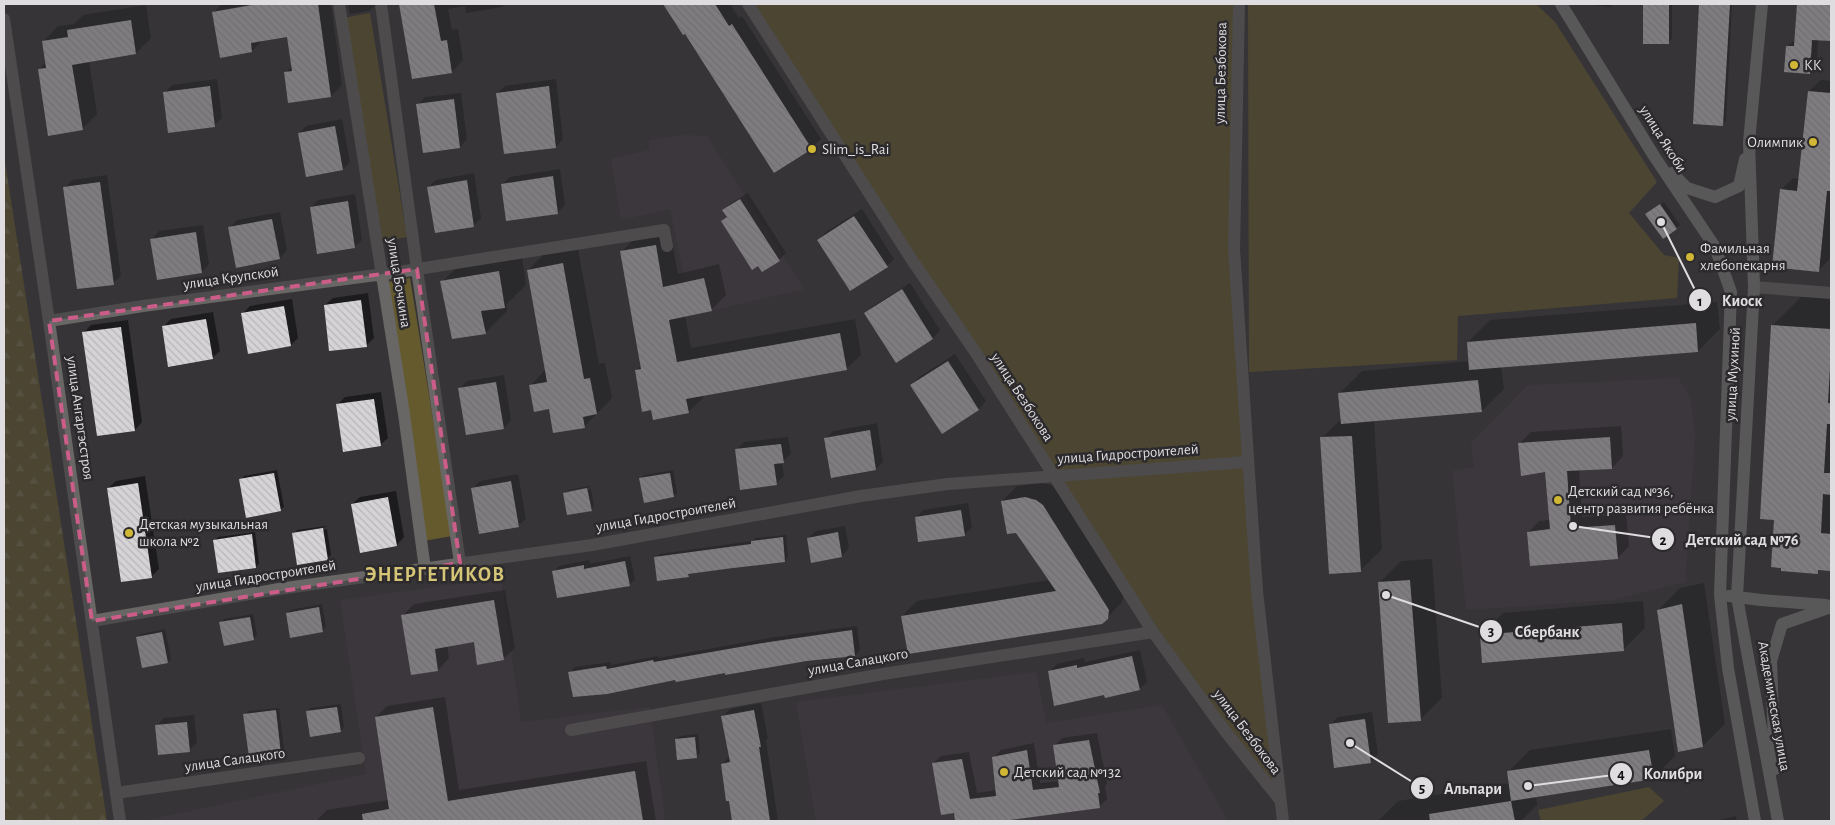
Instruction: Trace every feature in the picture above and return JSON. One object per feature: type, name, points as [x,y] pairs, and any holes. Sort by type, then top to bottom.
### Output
[{"type":"main road","name":"улица Якоби","points":[[1562,4],[1654,156],[1715,247],[1731,292]]},
{"type":"main road","name":"улица Мухиной","points":[[1737,597],[1754,287],[1749,142],[1762,4]]},
{"type":"main road","points":[[1654,156],[1687,188],[1715,198],[1739,186],[1749,142]]},
{"type":"main road","name":"улица Мухиной","points":[[1731,292],[1720,595],[1728,668],[1755,821]]},
{"type":"main road","points":[[1720,595],[1831,606]]},
{"type":"main road","name":"Академическая улица","points":[[1737,597],[1778,818]]},
{"type":"main road","points":[[1778,818],[1771,661],[1782,624],[1831,606]]},
{"type":"street","name":"улица Бочкина","points":[[339,4],[404,414],[425,569]]},
{"type":"street","name":"улица Бочкина","points":[[382,4],[417,269],[460,563]]},
{"type":"street","name":"улица Безбокова","points":[[748,4],[912,260],[974,350],[1153,632],[1225,731],[1280,800]]},
{"type":"street","name":"улица Безбокова","points":[[1239,4],[1234,249],[1247,462],[1258,601],[1283,821]]},
{"type":"street","name":"улица Ангаргэсстроя","points":[[4,19],[50,321],[120,821]]},
{"type":"street","name":"улица Крупской","points":[[50,321],[143,306],[417,269],[664,230],[667,246]]},
{"type":"street","points":[[1754,287],[1831,293]]},
{"type":"street","name":"улица Гидростроителей","points":[[92,621],[279,589],[592,545],[862,496],[948,484],[1247,462]]},
{"type":"street","name":"улица Салацкого","points":[[570,730],[883,674],[1153,632]]},
{"type":"street","name":"улица Салацкого","points":[[116,793],[358,758]]},
{"type":"highlighted area","points":[[417,269],[460,563],[92,621],[49,321]]},
{"type":"shaded area","points":[[685,135],[707,136],[804,289],[692,315],[670,209],[621,220],[611,159],[649,150],[649,140]]},
{"type":"shaded area","points":[[1678,378],[1690,396],[1695,437],[1685,582],[1612,600],[1466,610],[1452,471],[1474,467],[1471,443],[1528,385]]},
{"type":"shaded area","points":[[501,578],[521,722],[650,707],[665,821],[142,821],[366,774],[340,600]]},
{"type":"shaded area","name":"Детский сад №132","points":[[1036,672],[1046,723],[1162,705],[1228,821],[816,821],[796,702]]},
{"type":"green space","points":[[748,4],[1239,4],[1234,249],[1280,800],[1225,731]]},
{"type":"green space","points":[[1248,4],[1536,4],[1555,22],[1657,182],[1629,213],[1664,255],[1679,258],[1677,298],[1458,316],[1457,360],[1249,372]]},
{"type":"green space","points":[[370,13],[407,237],[380,242],[343,18]]},
{"type":"green space","points":[[4,155],[107,821],[4,821]]},
{"type":"green space","points":[[410,278],[452,536],[424,541],[382,283]]},
{"type":"green space","points":[[1649,787],[1664,801],[1641,821],[1541,821],[1538,810]]},
{"type":"building","points":[[258,4],[318,4],[331,97],[288,103],[284,72],[292,71],[287,37],[251,43],[252,52],[220,58],[212,12]]},
{"type":"building","points":[[399,4],[434,4],[441,41],[447,40],[452,73],[412,79]]},
{"type":"building","points":[[663,4],[715,4],[729,26],[732,24],[812,149],[774,173],[685,34],[683,35]]},
{"type":"building","points":[[1643,4],[1669,4],[1669,44],[1643,44]]},
{"type":"building","points":[[1699,4],[1730,4],[1723,126],[1693,124]]},
{"type":"building","points":[[1797,4],[1831,4],[1831,41],[1812,40],[1810,74],[1784,72],[1786,46],[1794,46]]},
{"type":"building","points":[[131,20],[136,54],[72,65],[83,130],[48,136],[38,69],[46,68],[42,41],[68,37],[67,30]]},
{"type":"building","points":[[210,86],[215,127],[168,133],[163,92]]},
{"type":"building","points":[[549,86],[556,148],[504,154],[496,93]]},
{"type":"building","points":[[1808,91],[1831,93],[1831,191],[1827,191],[1819,272],[1772,267],[1780,189],[1797,191]]},
{"type":"building","points":[[454,99],[460,148],[423,153],[416,104]]},
{"type":"building","points":[[335,126],[343,170],[306,177],[298,133]]},
{"type":"building","points":[[553,176],[558,214],[506,221],[501,184]]},
{"type":"building","points":[[467,180],[474,227],[435,233],[427,187]]},
{"type":"building","points":[[100,182],[114,285],[77,289],[63,187]]},
{"type":"building","points":[[740,199],[780,261],[762,272],[758,266],[752,270],[721,221],[727,217],[722,210]]},
{"type":"building","points":[[348,201],[355,248],[317,254],[310,207]]},
{"type":"building","points":[[1660,204],[1677,229],[1663,239],[1645,214]]},
{"type":"building","points":[[854,216],[888,267],[850,291],[817,240]]},
{"type":"building","points":[[272,219],[280,259],[236,268],[228,227]]},
{"type":"building","points":[[196,232],[202,273],[157,280],[150,239]]},
{"type":"building","points":[[656,245],[663,287],[704,278],[712,311],[669,320],[677,362],[840,333],[847,370],[686,399],[689,413],[653,420],[651,410],[642,412],[635,370],[641,369],[620,251]]},
{"type":"building","points":[[563,263],[584,379],[590,378],[597,414],[583,417],[585,428],[553,433],[549,409],[534,412],[529,385],[547,382],[527,270]]},
{"type":"building","points":[[499,271],[505,308],[481,311],[486,334],[452,339],[440,281]]},
{"type":"building","points":[[902,289],[933,339],[896,363],[864,313]]},
{"type":"building","points":[[361,300],[367,347],[329,351],[324,305]]},
{"type":"building","points":[[284,306],[291,346],[248,354],[241,313]]},
{"type":"building","points":[[206,319],[213,359],[168,367],[162,326]]},
{"type":"building","points":[[1696,323],[1698,352],[1469,370],[1467,342]]},
{"type":"building","points":[[1771,325],[1831,329],[1831,368],[1828,403],[1831,403],[1831,424],[1827,424],[1824,473],[1831,473],[1831,495],[1823,494],[1821,533],[1831,534],[1831,571],[1818,570],[1818,574],[1781,571],[1781,568],[1771,567],[1774,520],[1760,519]]},
{"type":"building","points":[[121,327],[135,431],[97,436],[82,332]]},
{"type":"building","points":[[948,361],[979,410],[942,434],[910,385]]},
{"type":"building","points":[[1478,380],[1482,412],[1341,424],[1338,393]]},
{"type":"building","points":[[496,382],[504,429],[466,435],[458,388]]},
{"type":"building","points":[[374,399],[381,446],[343,452],[336,404]]},
{"type":"building","points":[[870,430],[876,470],[831,478],[824,438]]},
{"type":"building","points":[[1352,436],[1361,572],[1329,574],[1320,437]]},
{"type":"building","name":"Детский сад №36, центр развития ребёнка","points":[[1610,437],[1612,469],[1567,471],[1571,528],[1615,525],[1618,559],[1530,566],[1527,532],[1550,529],[1545,472],[1521,476],[1518,443]]},
{"type":"building","points":[[781,444],[784,463],[774,464],[777,485],[740,490],[735,449]]},
{"type":"building","points":[[274,473],[281,511],[246,518],[239,479]]},
{"type":"building","points":[[670,473],[674,497],[644,503],[639,478]]},
{"type":"building","points":[[511,481],[519,527],[479,534],[471,488]]},
{"type":"building","name":"Детская музыкальная школа №2","points":[[138,483],[152,578],[121,582],[107,488]]},
{"type":"building","points":[[587,488],[592,511],[567,515],[563,493]]},
{"type":"building","points":[[388,497],[397,546],[360,553],[351,504]]},
{"type":"building","points":[[1025,497],[1036,500],[1043,505],[1109,610],[1108,619],[1102,624],[908,654],[901,616],[1056,591],[1016,533],[1007,534],[1001,501]]},
{"type":"building","points":[[961,510],[965,536],[918,542],[915,517]]},
{"type":"building","points":[[323,528],[328,560],[297,565],[292,533]]},
{"type":"building","points":[[838,532],[842,557],[811,563],[807,538]]},
{"type":"building","points":[[252,534],[256,568],[218,573],[213,540]]},
{"type":"building","points":[[783,537],[785,562],[688,574],[689,577],[657,581],[654,557],[751,544],[751,541]]},
{"type":"building","points":[[625,561],[630,586],[557,598],[552,571],[584,565],[584,569]]},
{"type":"building","points":[[1410,580],[1421,721],[1388,723],[1378,582]]},
{"type":"building","points":[[494,600],[504,660],[477,665],[474,642],[435,649],[438,671],[411,675],[401,615]]},
{"type":"building","points":[[1682,604],[1703,747],[1678,752],[1657,610]]},
{"type":"building","points":[[319,607],[323,632],[290,638],[286,613]]},
{"type":"building","points":[[250,617],[254,640],[224,646],[219,622]]},
{"type":"building","points":[[1622,623],[1624,651],[1482,663],[1480,635]]},
{"type":"building","points":[[852,630],[855,656],[807,661],[676,682],[675,680],[607,694],[573,697],[568,672],[606,666],[607,669],[653,660],[654,662]]},
{"type":"building","points":[[162,632],[168,663],[142,668],[136,637]]},
{"type":"building","points":[[1132,656],[1140,690],[1105,698],[1104,695],[1054,706],[1048,671],[1077,665],[1077,668]]},
{"type":"building","points":[[337,707],[341,732],[310,737],[306,711]]},
{"type":"building","points":[[433,707],[448,801],[635,771],[643,821],[363,821],[362,814],[389,809],[375,717]]},
{"type":"building","points":[[276,710],[281,754],[249,757],[243,714]]},
{"type":"building","points":[[754,710],[761,747],[759,747],[770,821],[732,821],[729,801],[726,801],[721,764],[730,762],[721,716]]},
{"type":"building","points":[[1365,719],[1371,763],[1334,768],[1329,724]]},
{"type":"building","points":[[187,722],[190,752],[158,755],[155,725]]},
{"type":"building","points":[[695,737],[697,758],[677,760],[675,739]]},
{"type":"building","points":[[1089,740],[1100,793],[1098,793],[1100,808],[1002,821],[955,821],[954,813],[941,815],[932,763],[962,759],[970,799],[996,796],[992,757],[1027,750],[1033,790],[1059,787],[1053,745]]},
{"type":"building","points":[[1649,750],[1654,779],[1511,801],[1507,771]]},
{"type":"building","points":[[1511,801],[1515,821],[1430,821],[1429,814]]},
{"type":"place","name":"КК","points":[[1794,65]]},
{"type":"place","name":"Олимпик","points":[[1813,142]]},
{"type":"place","name":"Slim_is_Rai","points":[[812,149]]},
{"type":"place","name":"Киоск","points":[[1661,222]]},
{"type":"place","name":"Фамильная хлебопекарня","points":[[1690,257]]},
{"type":"place","name":"Детский сад №36, центр развития ребёнка","points":[[1558,500]]},
{"type":"place","name":"Детский сад №76","points":[[1573,526]]},
{"type":"place","name":"Детская музыкальная школа №2","points":[[129,533]]},
{"type":"place","name":"Сбербанк","points":[[1386,595]]},
{"type":"place","name":"Альпари","points":[[1350,743]]},
{"type":"place","name":"Детский сад №132","points":[[1004,772]]},
{"type":"place","name":"Колибри","points":[[1528,786]]},
{"type":"district","name":"ЭНЕРГЕТИКОВ","points":[[435,575]]}]
